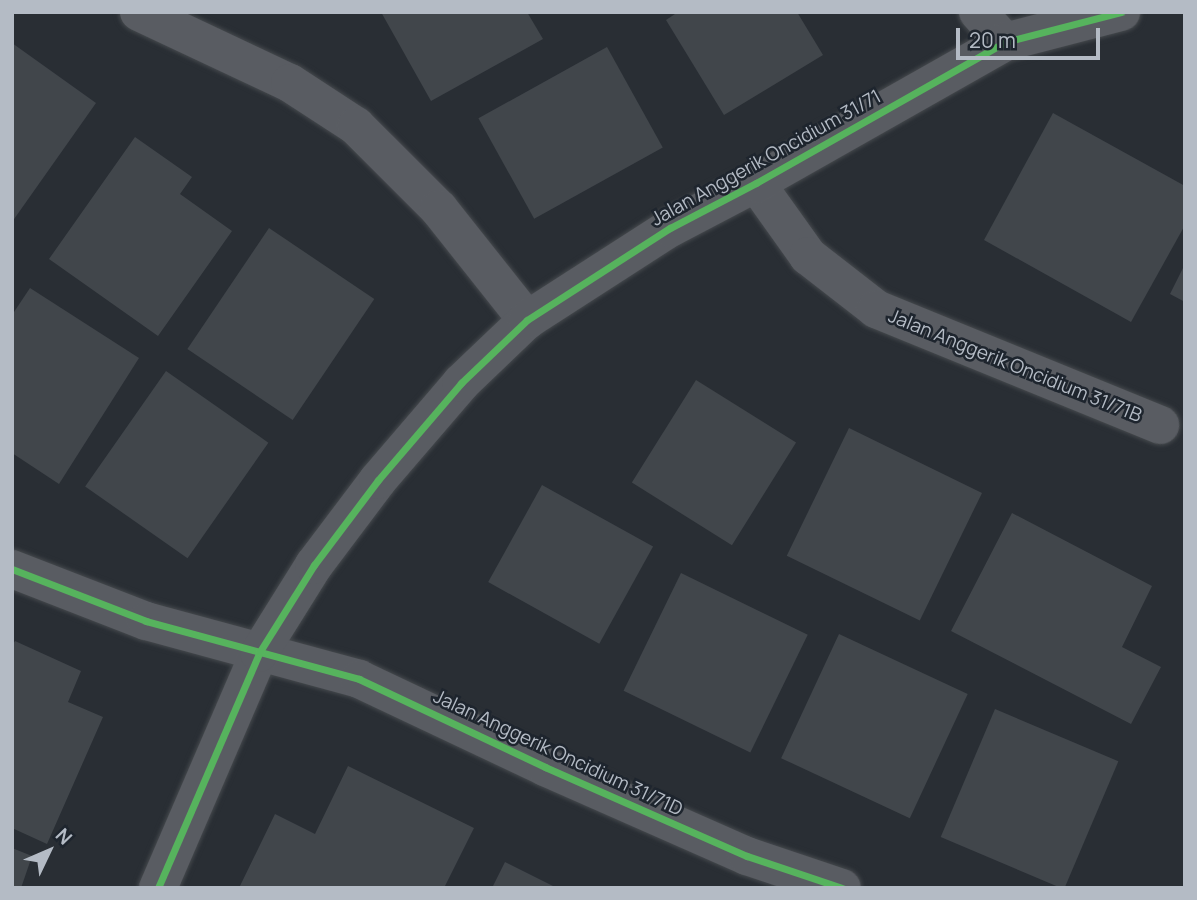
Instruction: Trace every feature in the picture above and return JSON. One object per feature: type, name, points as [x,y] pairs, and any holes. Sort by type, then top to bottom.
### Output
[{"type":"street","points":[[139,12],[290,83],[356,127],[439,209],[527,320]]},
{"type":"street","points":[[978,12],[1005,42]]},
{"type":"street","name":"Jalan Anggerik Oncidium 31/71","points":[[158,888],[260,653],[314,565],[378,480],[461,383],[527,320],[670,228],[756,183],[1005,42],[1121,12]]},
{"type":"street","name":"Jalan Anggerik Oncidium 31/71B","points":[[756,183],[808,256],[876,309],[1160,425]]},
{"type":"street","name":"Jalan Anggerik Oncidium 31/71D","points":[[12,569],[146,621],[359,679],[545,767],[747,856],[842,888]]},
{"type":"building","points":[[381,12],[527,12],[543,39],[431,101]]},
{"type":"building","points":[[678,12],[797,12],[823,55],[724,115],[666,20]]},
{"type":"building","points":[[12,43],[96,103],[12,222]]},
{"type":"building","points":[[607,47],[663,148],[534,219],[478,118]]},
{"type":"building","points":[[1053,113],[1185,186],[1185,225],[1131,322],[984,240]]},
{"type":"building","points":[[135,137],[192,177],[180,194],[232,231],[158,336],[49,259]]},
{"type":"building","points":[[269,228],[374,299],[293,420],[187,349]]},
{"type":"building","points":[[1185,264],[1185,302],[1170,294]]},
{"type":"building","points":[[30,288],[139,358],[59,484],[12,453],[12,315]]},
{"type":"building","points":[[166,371],[268,443],[188,558],[85,487]]},
{"type":"building","points":[[696,380],[796,443],[732,545],[632,483]]},
{"type":"building","points":[[849,428],[982,493],[920,621],[787,556]]},
{"type":"building","points":[[542,485],[653,547],[599,644],[488,582]]},
{"type":"building","points":[[1012,513],[1152,586],[1122,647],[1161,667],[1131,724],[951,631]]},
{"type":"building","points":[[681,573],[808,635],[750,753],[624,691]]},
{"type":"building","points":[[839,634],[968,694],[910,818],[781,758]]},
{"type":"building","points":[[15,641],[81,671],[68,702],[103,717],[47,844],[12,828],[12,646]]},
{"type":"building","points":[[995,709],[1118,761],[1065,888],[941,837]]},
{"type":"building","points":[[348,766],[474,828],[444,888],[239,888],[275,814],[315,834]]},
{"type":"building","points":[[12,848],[32,856],[21,888],[12,888]]},
{"type":"building","points":[[505,862],[557,888],[492,888]]},
{"type":"cycle path","points":[[158,888],[259,653],[314,565],[378,480],[461,383],[527,320],[670,228],[756,183],[1005,42],[1121,12]]},
{"type":"cycle path","points":[[12,569],[146,621],[359,679],[545,767],[747,856],[842,888]]}]
